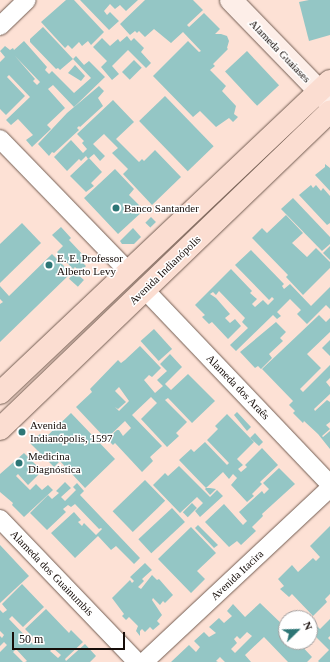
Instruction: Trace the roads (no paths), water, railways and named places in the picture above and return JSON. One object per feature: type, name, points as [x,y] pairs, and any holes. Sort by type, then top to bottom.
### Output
[{"type":"main road","points":[[0,393],[326,91]]},
{"type":"main road","name":"Avenida Indianópolis","points":[[0,429],[330,111]]},
{"type":"street","points":[[0,26],[27,0]]},
{"type":"street","name":"Alameda Guaiases","points":[[231,0],[326,91]]},
{"type":"street","points":[[0,139],[129,272]]},
{"type":"street","name":"Alameda dos Araês","points":[[144,290],[330,484]]},
{"type":"street","name":"Avenida Itacira","points":[[144,662],[330,488]]},
{"type":"street","name":"Alameda dos Guainumbis","points":[[0,519],[138,662]]},
{"type":"place","name":"Banco Santander","points":[[116,208]]},
{"type":"place","name":"E. E. Professor Alberto Levy","points":[[49,265]]},
{"type":"place","name":"Avenida Indianópolis, 1597","points":[[22,432]]},
{"type":"place","name":"Medicina Diagnóstica","points":[[19,463]]}]
